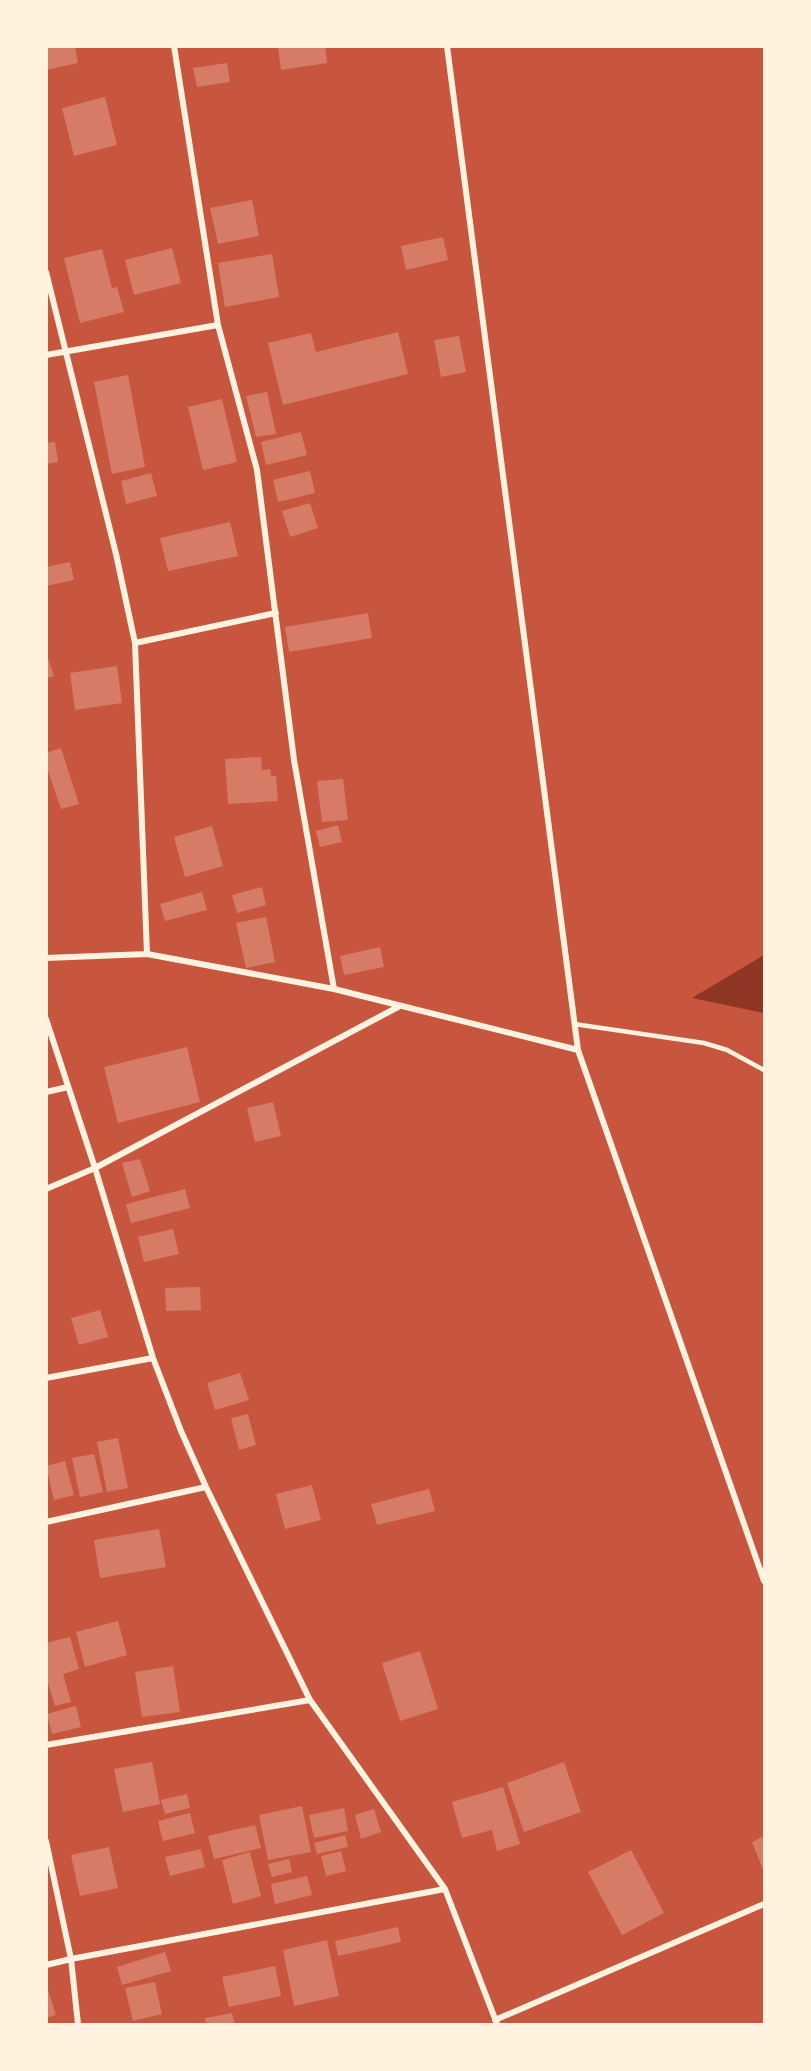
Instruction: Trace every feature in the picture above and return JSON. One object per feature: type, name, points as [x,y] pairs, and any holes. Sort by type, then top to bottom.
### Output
[{"type":"street","points":[[174,46],[219,325],[256,470],[294,760],[334,989]]},
{"type":"street","points":[[447,46],[578,1050],[765,1581]]},
{"type":"street","points":[[46,272],[116,554],[135,643],[147,954]]},
{"type":"street","points":[[46,355],[219,325]]},
{"type":"street","points":[[135,643],[276,613]]},
{"type":"street","points":[[46,958],[147,954],[334,989],[398,1007],[578,1050]]},
{"type":"street","points":[[46,1189],[95,1168],[398,1007]]},
{"type":"street","points":[[46,1019],[95,1168],[153,1358],[206,1487],[310,1700],[445,1889],[496,2022],[765,1904]]},
{"type":"street","points":[[46,1092],[68,1087]]},
{"type":"street","points":[[46,1378],[153,1358]]},
{"type":"street","points":[[46,1522],[206,1487]]},
{"type":"street","points":[[46,1745],[310,1700]]},
{"type":"street","points":[[46,1841],[71,1959],[78,2025]]},
{"type":"street","points":[[46,1965],[445,1889]]},
{"type":"lane","points":[[573,1024],[704,1043],[727,1050],[765,1070]]},
{"type":"shaded area","points":[[764,955],[764,1013],[692,998]]},
{"type":"building","points":[[46,46],[75,46],[78,63],[46,70]]},
{"type":"building","points":[[325,46],[327,63],[281,70],[278,48]]},
{"type":"building","points":[[227,63],[230,82],[197,87],[193,68]]},
{"type":"building","points":[[105,97],[117,145],[74,156],[62,108]]},
{"type":"building","points":[[252,200],[259,236],[218,244],[210,208]]},
{"type":"building","points":[[443,237],[448,260],[406,270],[401,246]]},
{"type":"building","points":[[172,248],[181,283],[134,295],[125,260]]},
{"type":"building","points":[[102,249],[112,288],[117,287],[124,312],[80,323],[64,258]]},
{"type":"building","points":[[272,254],[279,297],[225,307],[218,263]]},
{"type":"building","points":[[398,332],[408,374],[283,405],[268,343],[311,333],[316,352]]},
{"type":"building","points":[[459,336],[466,372],[441,377],[434,340]]},
{"type":"building","points":[[128,375],[145,467],[112,474],[94,382]]},
{"type":"building","points":[[267,392],[276,434],[256,437],[246,396]]},
{"type":"building","points":[[222,399],[237,462],[203,470],[188,407]]},
{"type":"building","points":[[301,432],[307,455],[266,465],[261,442]]},
{"type":"building","points":[[55,442],[58,462],[46,464],[46,443]]},
{"type":"building","points":[[310,471],[315,493],[278,502],[273,480]]},
{"type":"building","points":[[151,473],[157,496],[126,504],[121,481]]},
{"type":"building","points":[[310,503],[318,528],[290,537],[282,511]]},
{"type":"building","points":[[230,522],[238,556],[168,571],[160,538]]},
{"type":"building","points":[[70,562],[74,580],[46,586],[46,567]]},
{"type":"building","points":[[368,613],[372,638],[289,652],[285,627]]},
{"type":"building","points":[[46,652],[54,676],[46,678]]},
{"type":"building","points":[[117,666],[122,703],[75,710],[70,673]]},
{"type":"building","points":[[61,748],[79,804],[61,809],[46,765],[46,753]]},
{"type":"building","points":[[261,757],[262,770],[270,769],[271,776],[276,776],[278,801],[228,804],[225,759]]},
{"type":"building","points":[[343,779],[348,820],[322,822],[317,781]]},
{"type":"building","points":[[338,825],[342,842],[320,847],[316,831]]},
{"type":"building","points":[[212,826],[223,866],[185,877],[174,837]]},
{"type":"building","points":[[262,887],[266,905],[237,913],[232,895]]},
{"type":"building","points":[[202,892],[207,910],[165,921],[160,904]]},
{"type":"building","points":[[266,917],[275,962],[246,968],[236,923]]},
{"type":"building","points":[[380,947],[384,967],[344,975],[340,956]]},
{"type":"building","points":[[187,1047],[200,1102],[118,1123],[104,1067]]},
{"type":"building","points":[[273,1102],[281,1136],[255,1142],[247,1108]]},
{"type":"building","points":[[140,1159],[150,1191],[132,1197],[122,1163]]},
{"type":"building","points":[[185,1189],[190,1208],[131,1223],[126,1204]]},
{"type":"building","points":[[173,1229],[179,1254],[144,1262],[138,1237]]},
{"type":"building","points":[[200,1287],[201,1310],[166,1311],[165,1288]]},
{"type":"building","points":[[100,1310],[108,1337],[79,1345],[71,1318]]},
{"type":"building","points":[[240,1373],[249,1400],[215,1410],[207,1383]]},
{"type":"building","points":[[248,1414],[256,1445],[239,1450],[231,1418]]},
{"type":"building","points":[[118,1438],[128,1488],[107,1492],[97,1442]]},
{"type":"building","points":[[94,1454],[103,1492],[80,1497],[72,1458]]},
{"type":"building","points":[[65,1461],[74,1495],[54,1500],[46,1466]]},
{"type":"building","points":[[312,1485],[321,1520],[285,1529],[276,1494]]},
{"type":"building","points":[[429,1489],[435,1511],[377,1525],[371,1504]]},
{"type":"building","points":[[159,1529],[166,1567],[100,1578],[94,1540]]},
{"type":"building","points":[[118,1621],[127,1655],[85,1667],[76,1632]]},
{"type":"building","points":[[70,1637],[79,1669],[63,1674],[71,1702],[55,1706],[46,1677],[46,1643]]},
{"type":"building","points":[[420,1651],[438,1709],[400,1721],[382,1663]]},
{"type":"building","points":[[173,1666],[180,1712],[142,1717],[135,1672]]},
{"type":"building","points":[[76,1706],[81,1727],[52,1734],[47,1714]]},
{"type":"building","points":[[152,1762],[160,1804],[123,1812],[114,1769]]},
{"type":"building","points":[[564,1762],[581,1812],[524,1832],[507,1783]]},
{"type":"building","points":[[503,1787],[520,1844],[497,1851],[492,1830],[462,1838],[452,1802]]},
{"type":"building","points":[[187,1794],[190,1808],[165,1814],[161,1800]]},
{"type":"building","points":[[302,1806],[311,1852],[268,1860],[259,1815]]},
{"type":"building","points":[[344,1808],[348,1831],[314,1838],[309,1815]]},
{"type":"building","points":[[374,1809],[381,1832],[361,1839],[355,1815]]},
{"type":"building","points":[[190,1813],[195,1833],[163,1841],[158,1821]]},
{"type":"building","points":[[255,1825],[261,1848],[214,1859],[208,1836]]},
{"type":"building","points":[[345,1835],[348,1847],[317,1854],[314,1843]]},
{"type":"building","points":[[764,1836],[764,1872],[752,1842]]},
{"type":"building","points":[[109,1847],[118,1888],[80,1896],[71,1855]]},
{"type":"building","points":[[201,1849],[205,1867],[170,1876],[165,1857]]},
{"type":"building","points":[[631,1850],[664,1913],[622,1935],[588,1872]]},
{"type":"building","points":[[341,1851],[346,1871],[326,1876],[321,1856]]},
{"type":"building","points":[[250,1852],[261,1896],[233,1904],[222,1860]]},
{"type":"building","points":[[289,1859],[292,1872],[272,1877],[268,1864]]},
{"type":"building","points":[[307,1876],[312,1895],[275,1904],[271,1884]]},
{"type":"building","points":[[398,1927],[401,1942],[338,1956],[335,1941]]},
{"type":"building","points":[[327,1940],[339,1996],[294,2006],[283,1950]]},
{"type":"building","points":[[165,1952],[171,1971],[122,1985],[117,1967]]},
{"type":"building","points":[[275,1966],[281,1996],[229,2007],[222,1977]]},
{"type":"building","points":[[155,1982],[162,2014],[133,2021],[125,1988]]},
{"type":"building","points":[[46,1984],[56,2015],[46,2018]]},
{"type":"building","points":[[232,2013],[235,2024],[206,2024],[205,2018]]}]
